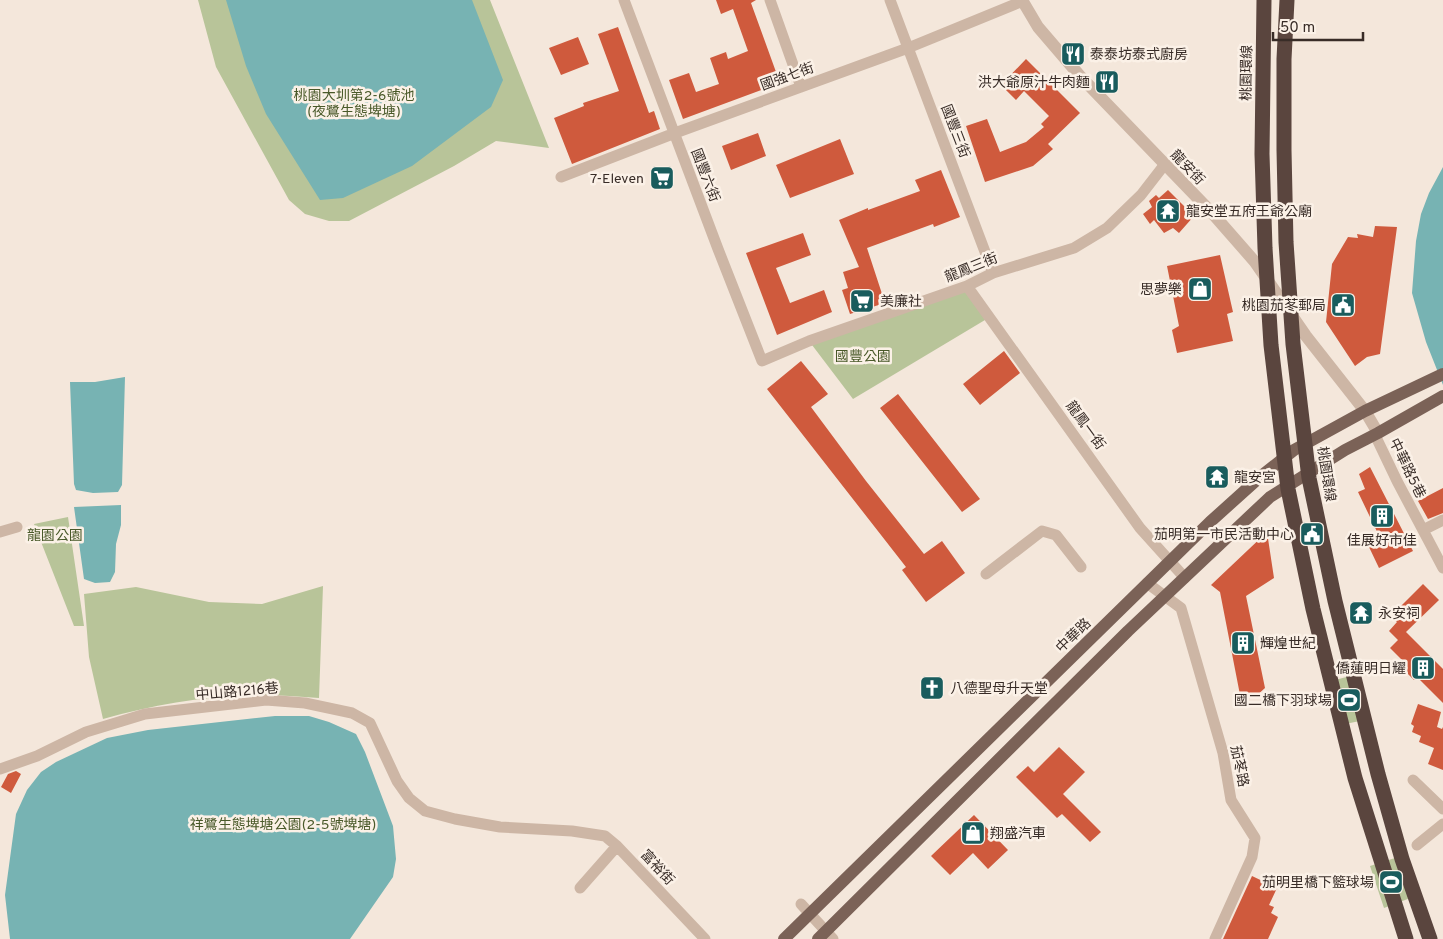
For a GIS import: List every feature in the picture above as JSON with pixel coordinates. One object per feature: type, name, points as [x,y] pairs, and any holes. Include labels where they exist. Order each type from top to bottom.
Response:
[{"type":"highway","name":"桃園環線","points":[[1264,0],[1262,154],[1265,248],[1271,345],[1288,489],[1313,609],[1355,778],[1406,939]]},
{"type":"highway","name":"桃園環線","points":[[1287,0],[1284,68],[1286,242],[1293,344],[1309,478],[1335,601],[1378,774],[1402,859],[1430,939]]},
{"type":"main road","name":"中華路","points":[[784,939],[1147,583],[1260,477],[1294,450],[1365,411],[1443,374]]},
{"type":"main road","points":[[826,936],[1165,597],[1270,497],[1319,465],[1443,396]]},
{"type":"street","name":"國豐六街","points":[[624,0],[762,360]]},
{"type":"street","points":[[770,0],[801,87]]},
{"type":"street","name":"國豐三街","points":[[890,0],[993,273]]},
{"type":"street","name":"國強七街","points":[[561,178],[674,134],[908,48],[1023,1]]},
{"type":"street","name":"龍安街","points":[[1023,1],[1038,27],[1080,76],[1213,214],[1255,262],[1306,336],[1365,411],[1377,434]]},
{"type":"street","name":"龍鳳三街","points":[[762,360],[809,341],[967,286],[993,273],[1074,248],[1107,228],[1141,195],[1165,164]]},
{"type":"street","name":"龍鳳一街","points":[[967,286],[1140,528],[1185,578]]},
{"type":"street","name":"中華路5巷","points":[[1377,434],[1443,568]]},
{"type":"street","points":[[1423,530],[1443,520]]},
{"type":"street","points":[[0,532],[17,527]]},
{"type":"street","points":[[986,574],[1042,531],[1056,535],[1081,567]]},
{"type":"street","name":"茄苳路","points":[[1147,583],[1182,608],[1223,753],[1231,800],[1255,838],[1252,857],[1215,939]]},
{"type":"street","name":"中山路1216巷","points":[[0,769],[37,756],[86,732],[145,714],[266,700],[306,703],[352,713],[370,723],[397,781],[409,798],[424,811],[500,827],[580,833]]},
{"type":"street","points":[[1413,780],[1443,809]]},
{"type":"street","points":[[1417,845],[1443,824]]},
{"type":"street","name":"富裕街","points":[[580,833],[605,836],[617,846],[705,939]]},
{"type":"street","points":[[580,888],[617,846]]},
{"type":"street","points":[[801,904],[826,936]]},
{"type":"green space","name":"桃園大圳第2-6號池 (夜鷺生態埤塘)","points":[[198,0],[490,0],[549,148],[496,141],[454,166],[349,221],[329,221],[305,214],[289,200],[216,67]]},
{"type":"green space","name":"國豐公園","points":[[967,286],[990,317],[853,399],[809,341]]},
{"type":"green space","name":"龍園公園","points":[[68,517],[84,626],[74,626],[34,524]]},
{"type":"green space","points":[[323,586],[319,698],[276,695],[231,696],[158,706],[103,719],[89,657],[84,594],[136,587],[209,602],[262,604]]},
{"type":"green space","name":"國二橋下羽球場","points":[[1354,675],[1365,720],[1345,724],[1335,680]]},
{"type":"green space","name":"茄明里橋下籃球場","points":[[1398,857],[1413,897],[1384,908],[1370,866]]},
{"type":"water","name":"桃園大圳第2-6號池 (夜鷺生態埤塘)","points":[[226,0],[472,0],[503,80],[491,107],[412,166],[343,198],[320,200],[266,114],[246,66]]},
{"type":"water","points":[[1443,167],[1443,385],[1426,342],[1412,293],[1416,241],[1421,214],[1429,193]]},
{"type":"water","points":[[125,377],[122,485],[118,492],[93,493],[76,490],[74,484],[70,382],[95,382]]},
{"type":"water","points":[[121,505],[121,525],[116,544],[115,572],[110,582],[95,583],[84,579],[74,507]]},
{"type":"water","name":"祥鷺生態埤塘公園(2-5號埤塘)","points":[[275,716],[309,716],[329,722],[356,734],[365,752],[393,826],[396,859],[393,877],[350,939],[10,939],[5,895],[16,814],[27,790],[41,772],[56,762],[107,738],[148,730]]},
{"type":"building","points":[[716,0],[756,0],[751,3],[780,83],[683,119],[669,80],[689,73],[696,92],[719,84],[710,58],[726,52],[728,59],[748,51],[733,9],[721,14]]},
{"type":"building","points":[[618,27],[649,113],[654,111],[660,129],[572,164],[554,118],[584,106],[583,103],[619,91],[598,34]]},
{"type":"building","points":[[578,37],[589,64],[561,75],[549,48]]},
{"type":"building","points":[[1026,59],[1080,113],[1048,144],[1053,149],[1033,166],[985,182],[966,126],[987,119],[1000,152],[1026,142],[1044,127],[1041,124],[1049,116],[1024,91],[1016,100],[1001,85]]},
{"type":"building","points":[[758,133],[766,156],[731,170],[722,146]]},
{"type":"building","points":[[840,139],[854,174],[790,198],[776,165]]},
{"type":"building","points":[[941,170],[960,217],[934,227],[933,224],[867,248],[885,303],[850,314],[842,290],[848,288],[843,272],[859,267],[839,220],[868,208],[868,210],[920,191],[915,180]]},
{"type":"building","name":"龍安堂五府王爺公廟","points":[[1168,190],[1194,216],[1179,233],[1173,228],[1164,233],[1154,220],[1150,224],[1143,214],[1152,207],[1149,201],[1156,195],[1159,198]]},
{"type":"building","points":[[1375,226],[1397,227],[1380,354],[1367,357],[1355,366],[1326,322],[1332,264],[1348,237],[1358,238],[1357,234],[1373,237]]},
{"type":"building","points":[[803,233],[811,255],[776,268],[790,303],[824,290],[832,312],[777,335],[746,253]]},
{"type":"building","name":"思夢樂","points":[[1220,255],[1233,312],[1227,314],[1233,341],[1177,353],[1172,330],[1179,326],[1167,266]]},
{"type":"building","points":[[1004,351],[1020,373],[980,405],[963,384]]},
{"type":"building","points":[[801,361],[828,394],[811,407],[866,481],[924,554],[942,541],[965,573],[926,602],[902,570],[906,567],[767,389]]},
{"type":"building","points":[[898,394],[980,499],[962,512],[880,408]]},
{"type":"building","name":"龍安宮","points":[[1214,467],[1227,481],[1220,488],[1207,473]]},
{"type":"building","name":"佳展好市佳","points":[[1370,467],[1413,551],[1379,568],[1369,547],[1381,540],[1358,492],[1365,489],[1359,474]]},
{"type":"building","points":[[1443,488],[1443,513],[1428,519],[1418,501]]},
{"type":"building","points":[[1267,532],[1274,578],[1246,596],[1265,688],[1255,697],[1241,700],[1220,592],[1211,585]]},
{"type":"building","points":[[1423,584],[1439,600],[1406,632],[1443,669],[1443,703],[1417,677],[1414,680],[1402,668],[1406,664],[1390,648],[1398,640],[1389,631],[1397,622],[1391,616]]},
{"type":"building","points":[[1418,704],[1441,712],[1437,727],[1442,729],[1443,727],[1443,770],[1428,764],[1434,748],[1419,742],[1421,736],[1412,732],[1414,726],[1411,724]]},
{"type":"building","points":[[1059,747],[1085,772],[1063,794],[1101,832],[1090,842],[1062,814],[1057,818],[1016,777],[1028,766],[1034,772]]},
{"type":"building","points":[[16,771],[21,774],[11,793],[1,787],[8,774]]},
{"type":"building","name":"翔盛汽車","points":[[974,815],[1008,850],[988,869],[973,853],[950,875],[931,856]]},
{"type":"building","points":[[1252,876],[1277,888],[1269,905],[1274,907],[1271,913],[1278,917],[1268,939],[1223,939]]},
{"type":"place","name":"泰泰坊泰式廚房","points":[[1073,54]]},
{"type":"place","name":"洪大爺原汁牛肉麵","points":[[1107,82]]},
{"type":"place","name":"7-Eleven","points":[[662,178]]},
{"type":"place","name":"龍安堂五府王爺公廟","points":[[1168,211]]},
{"type":"place","name":"思夢樂","points":[[1200,289]]},
{"type":"place","name":"美廉社","points":[[862,301]]},
{"type":"place","name":"桃園茄苳郵局","points":[[1343,305]]},
{"type":"place","name":"龍安宮","points":[[1217,477]]},
{"type":"place","name":"佳展好市佳","points":[[1382,516]]},
{"type":"place","name":"茄明第一市民活動中心","points":[[1312,534]]},
{"type":"place","name":"永安祠","points":[[1361,613]]},
{"type":"place","name":"輝煌世紀","points":[[1243,643]]},
{"type":"place","name":"僑蓮明日耀","points":[[1423,668]]},
{"type":"place","name":"八德聖母升天堂","points":[[932,688]]},
{"type":"place","name":"國二橋下羽球場","points":[[1349,700]]},
{"type":"place","name":"翔盛汽車","points":[[973,833]]},
{"type":"place","name":"茄明里橋下籃球場","points":[[1391,882]]}]
